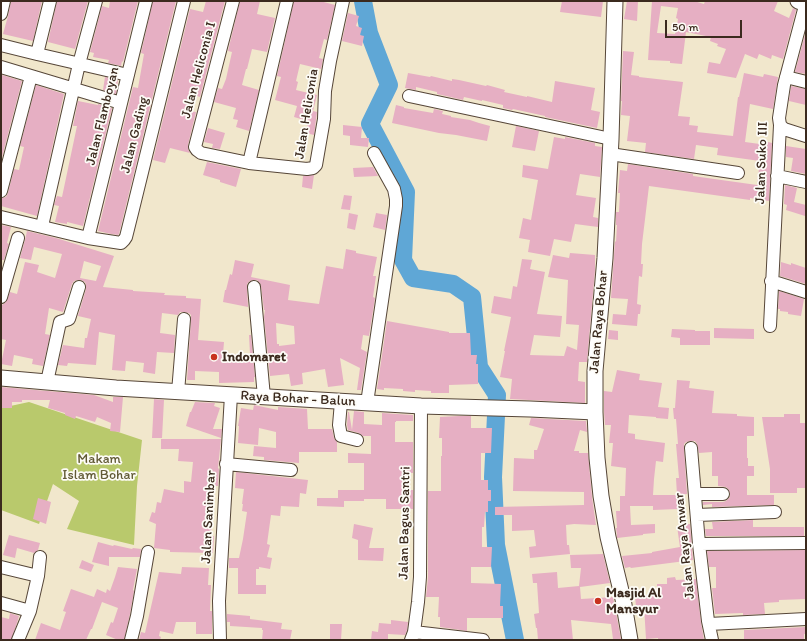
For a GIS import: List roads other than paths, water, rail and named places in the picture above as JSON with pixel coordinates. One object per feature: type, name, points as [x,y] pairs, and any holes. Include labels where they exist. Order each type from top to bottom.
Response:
[{"type":"street","points":[[1,14],[4,1]]},
{"type":"street","points":[[37,54],[50,1]]},
{"type":"street","points":[[42,226],[79,64],[96,1]]},
{"type":"street","name":"Jalan Flamboyan","points":[[88,238],[146,1]]},
{"type":"street","name":"Jalan Gading","points":[[88,238],[121,243],[126,237],[184,1]]},
{"type":"street","name":"Jalan Heliconia I","points":[[233,1],[195,147],[196,150],[201,153],[248,163]]},
{"type":"street","points":[[248,163],[287,1]]},
{"type":"street","name":"Jalan Heliconia","points":[[248,163],[306,169],[313,168],[316,165],[324,119],[325,91],[330,61],[344,1]]},
{"type":"street","name":"Jalan Raya Bohar","points":[[615,1],[611,147],[595,371],[595,412],[597,458],[601,496],[608,537],[630,640]]},
{"type":"street","points":[[798,1],[806,3]]},
{"type":"street","name":"Jalan Suko III","points":[[770,326],[771,281],[780,125],[779,118],[786,77],[806,3]]},
{"type":"street","points":[[1,45],[128,74]]},
{"type":"street","points":[[1,67],[121,103]]},
{"type":"street","points":[[1,191],[31,76]]},
{"type":"street","points":[[786,77],[806,82]]},
{"type":"street","points":[[408,96],[611,147],[738,173]]},
{"type":"street","points":[[780,125],[784,129],[806,136]]},
{"type":"street","points":[[367,403],[396,206],[394,189],[374,153]]},
{"type":"street","points":[[777,176],[806,182]]},
{"type":"street","points":[[1,217],[88,238]]},
{"type":"street","points":[[1,297],[18,238]]},
{"type":"street","points":[[771,281],[806,292]]},
{"type":"street","points":[[47,382],[60,322],[68,319],[79,287]]},
{"type":"street","points":[[254,287],[264,397]]},
{"type":"street","points":[[178,392],[184,319]]},
{"type":"street","name":"Raya Bohar - Balun","points":[[1,378],[116,388],[341,402],[595,412]]},
{"type":"street","name":"Jalan Sanimbar","points":[[220,640],[219,601],[231,395]]},
{"type":"street","points":[[341,402],[339,425],[341,436],[357,440]]},
{"type":"street","name":"Jalan Bagus Santri","points":[[413,636],[420,577],[421,406]]},
{"type":"street","name":"Jalan Raya Anwar","points":[[691,448],[699,544],[712,640]]},
{"type":"street","points":[[226,464],[291,470]]},
{"type":"street","points":[[695,494],[723,494]]},
{"type":"street","points":[[696,515],[775,512]]},
{"type":"street","points":[[699,544],[806,543]]},
{"type":"street","points":[[131,640],[137,616],[148,552]]},
{"type":"street","points":[[18,640],[30,611],[38,576],[40,557]]},
{"type":"street","points":[[1,566],[38,576]]},
{"type":"street","points":[[1,603],[30,611]]},
{"type":"street","points":[[709,624],[806,619]]},
{"type":"street","points":[[413,636],[483,640]]},
{"type":"waterway","points":[[363,1],[369,33],[389,85],[370,124],[406,192],[403,260],[413,278],[453,284],[472,297],[479,367],[497,395],[493,477],[496,545],[515,640]]},
{"type":"place","name":"Indomaret","points":[[214,357]]},
{"type":"place","name":"Masjid Al Mansyur","points":[[598,601]]},
{"type":"park label","name":"Makam Islam Bohar","points":[[99,468]]}]
